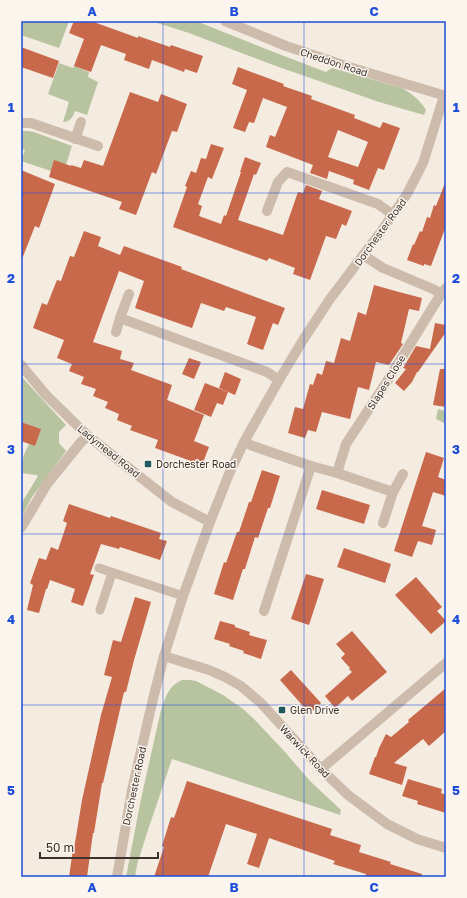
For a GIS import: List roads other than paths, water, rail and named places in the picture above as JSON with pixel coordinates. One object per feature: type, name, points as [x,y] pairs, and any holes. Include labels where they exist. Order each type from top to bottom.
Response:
[{"type":"street","name":"Cheddon Road","points":[[225,21],[286,46],[348,67],[445,96]]},
{"type":"street","name":"Dorchester Road","points":[[117,877],[132,790],[164,656],[183,596],[229,474],[244,442],[279,380],[330,299],[393,216],[407,194],[422,163],[445,96]]},
{"type":"street","points":[[75,139],[81,122]]},
{"type":"street","points":[[21,123],[31,123],[98,146]]},
{"type":"street","points":[[267,211],[278,182],[287,172],[378,204],[393,216]]},
{"type":"street","name":"Slapes Close","points":[[337,473],[346,444],[444,291],[433,289],[383,268],[364,255]]},
{"type":"street","points":[[116,332],[129,294]]},
{"type":"street","points":[[120,318],[267,372],[279,380]]},
{"type":"street","name":"Ladymead Road","points":[[21,365],[46,395],[88,436],[172,502],[210,522]]},
{"type":"street","points":[[21,528],[47,484],[77,446],[88,436]]},
{"type":"street","points":[[244,442],[311,466],[393,492]]},
{"type":"street","points":[[264,611],[311,466]]},
{"type":"street","points":[[383,524],[393,492],[403,474]]},
{"type":"street","name":"Warwick Road","points":[[164,656],[209,670],[241,686],[261,703],[320,769],[348,795],[387,824],[417,839],[446,848]]},
{"type":"street","points":[[320,769],[446,663]]},
{"type":"lane","points":[[99,568],[183,596]]},
{"type":"lane","points":[[100,610],[112,572]]},
{"type":"place","name":"Dorchester Road","points":[[148,464]]},
{"type":"place","name":"Glen Drive","points":[[282,710]]}]
